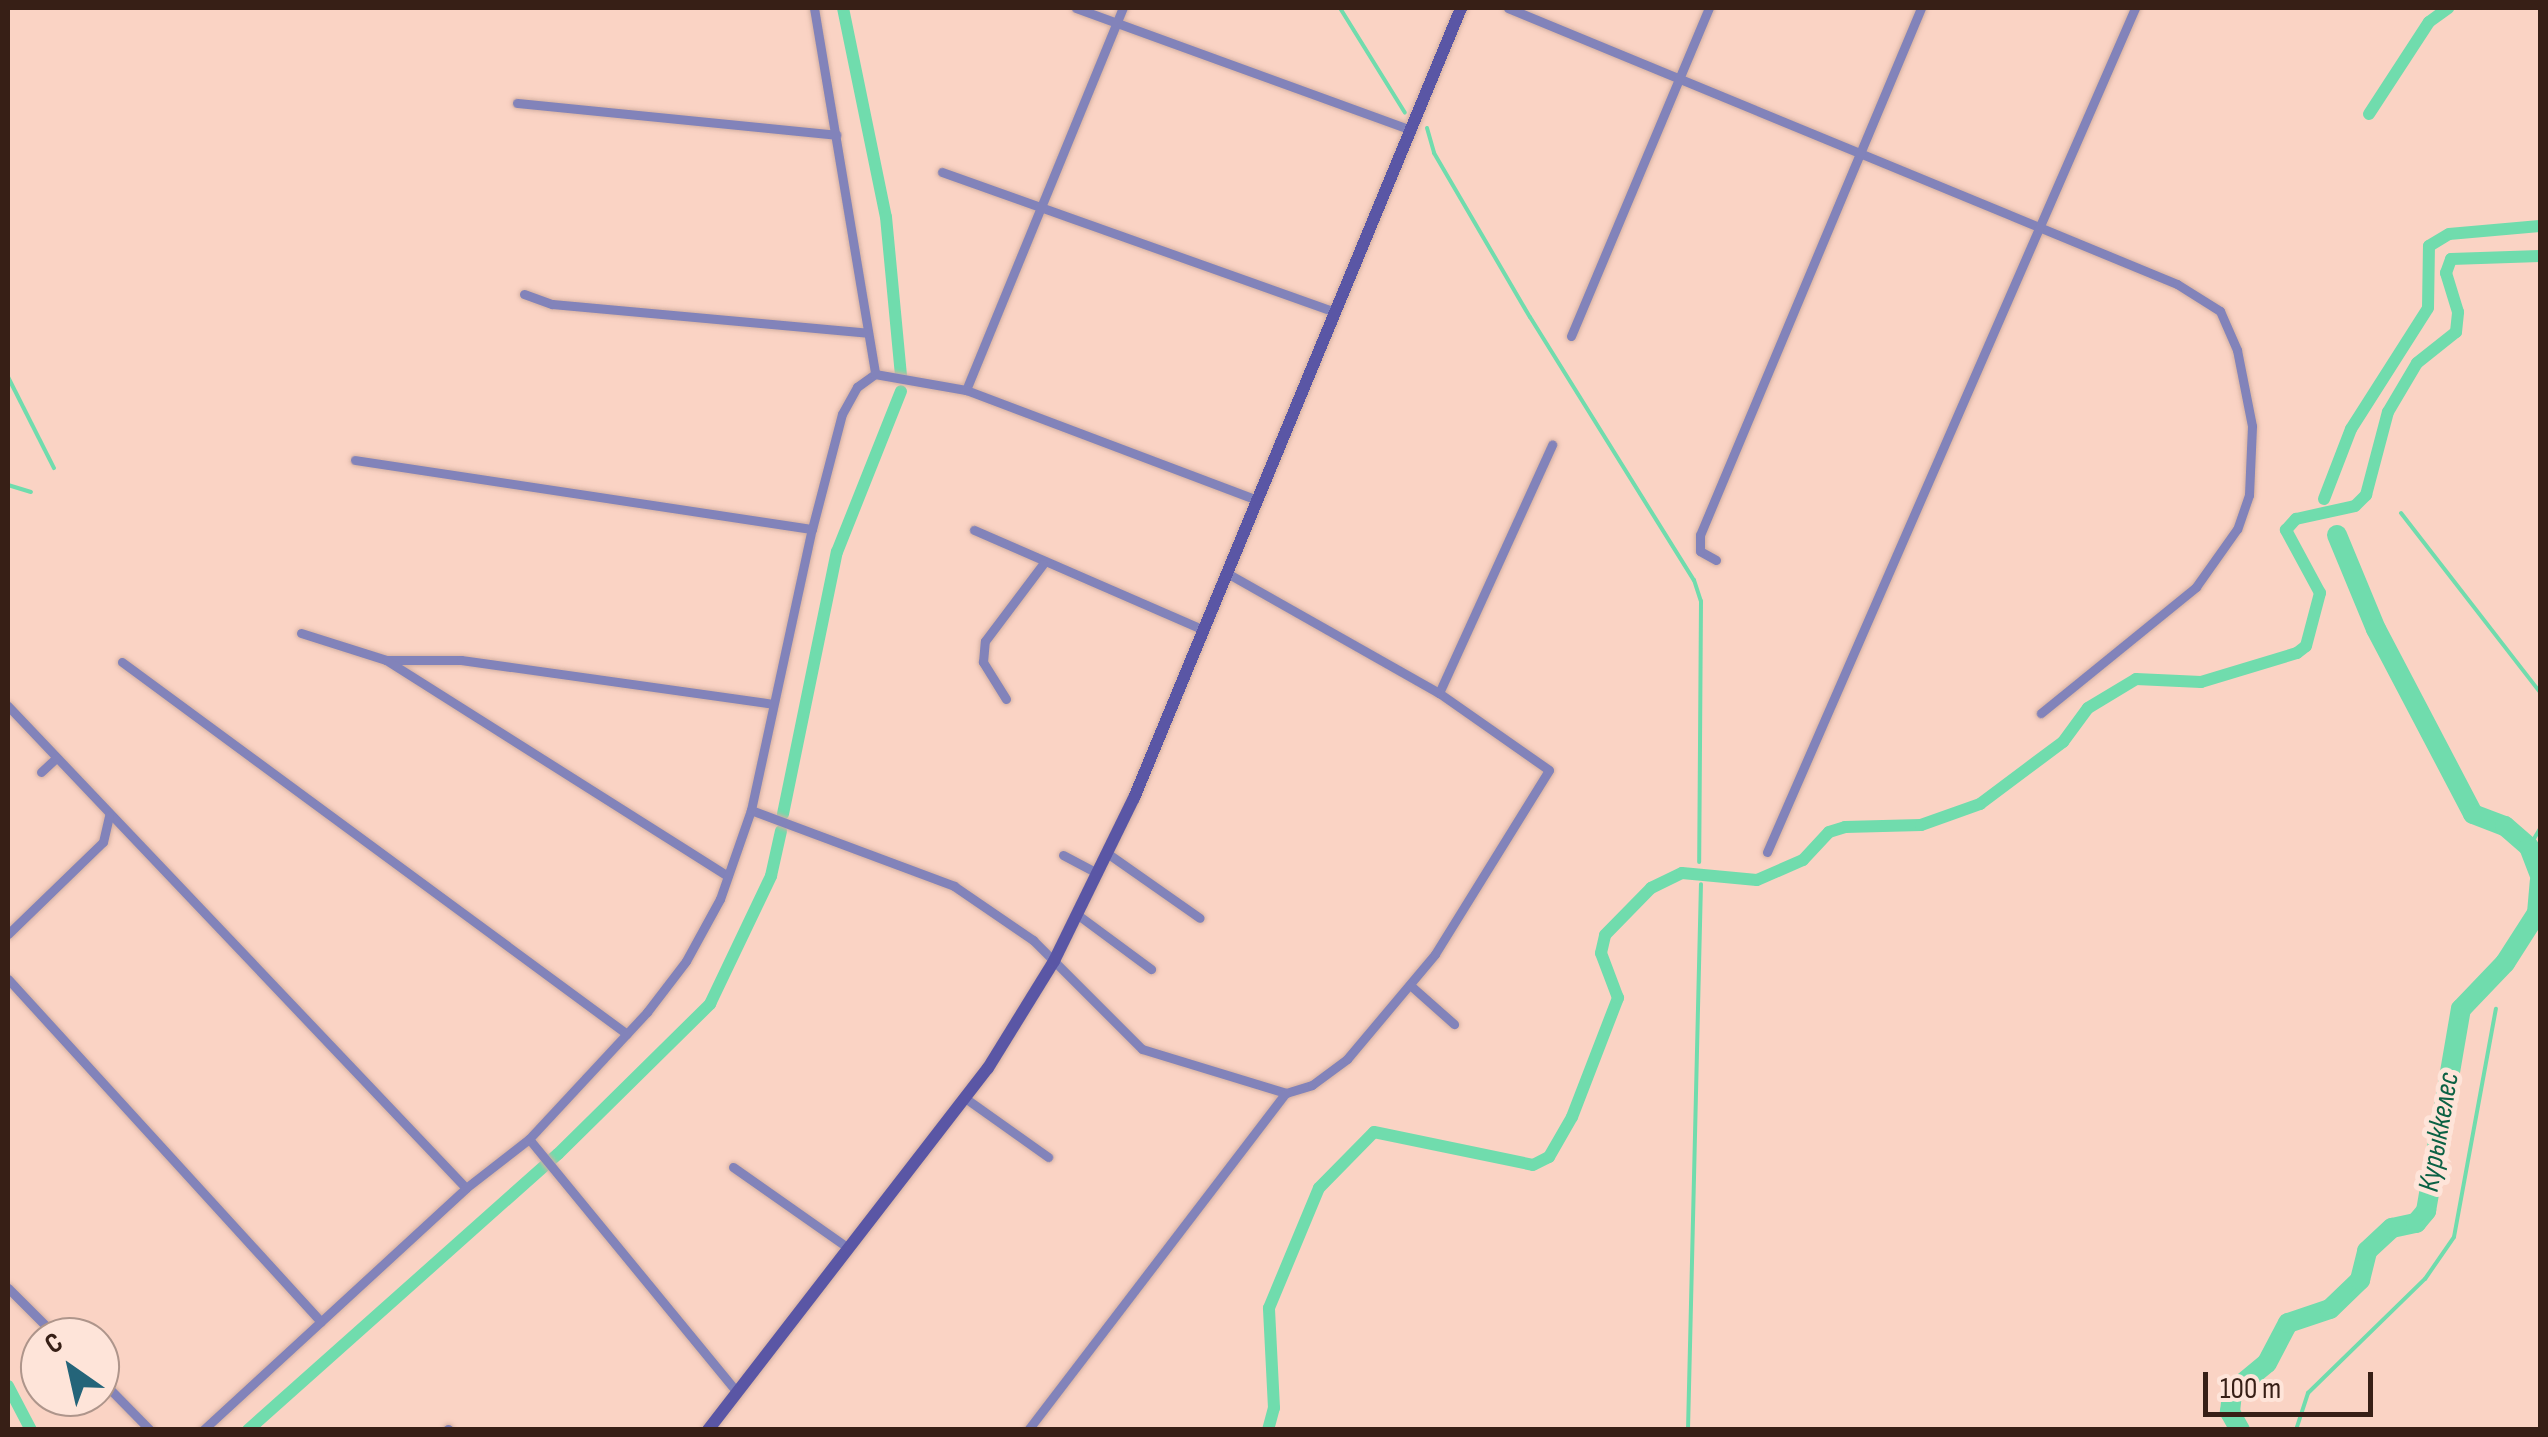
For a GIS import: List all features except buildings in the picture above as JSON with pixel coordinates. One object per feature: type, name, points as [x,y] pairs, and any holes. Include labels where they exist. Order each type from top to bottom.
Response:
[{"type":"main road","points":[[708,1430],[965,1098],[1054,961],[1107,852],[1204,630],[1461,8]]},
{"type":"street","points":[[814,8],[875,374]]},
{"type":"street","points":[[1076,8],[1411,130]]},
{"type":"street","points":[[966,390],[1123,8]]},
{"type":"street","points":[[1508,8],[2040,227],[2212,303],[2237,350],[2252,426],[2249,495],[2220,559],[2196,588],[2041,713]]},
{"type":"street","points":[[1571,336],[1708,8]]},
{"type":"street","points":[[1716,560],[1700,551],[1700,535],[1921,8]]},
{"type":"street","points":[[1766,852],[2135,8]]},
{"type":"street","points":[[517,103],[836,135]]},
{"type":"street","points":[[942,172],[1336,312]]},
{"type":"street","points":[[524,294],[552,304],[868,332]]},
{"type":"street","points":[[875,374],[966,390],[1257,500]]},
{"type":"street","points":[[204,1430],[466,1188],[529,1138],[627,1034],[686,961],[728,876],[751,810],[812,529],[848,398],[875,374]]},
{"type":"street","points":[[1439,693],[1552,445]]},
{"type":"street","points":[[355,460],[812,529]]},
{"type":"street","points":[[974,530],[1044,564],[1204,630]]},
{"type":"street","points":[[1006,700],[983,662],[986,641],[1044,564]]},
{"type":"street","points":[[751,810],[933,875],[1016,927],[1142,1049],[1286,1093],[1312,1086],[1348,1059],[1410,985],[1549,773],[1543,762],[1439,693],[1228,573]]},
{"type":"street","points":[[301,633],[386,660],[728,876]]},
{"type":"street","points":[[386,660],[460,660],[774,704]]},
{"type":"street","points":[[122,662],[627,1034]]},
{"type":"street","points":[[8,706],[466,1188]]},
{"type":"street","points":[[41,772],[56,758]]},
{"type":"street","points":[[8,934],[103,842],[109,816]]},
{"type":"street","points":[[1107,852],[1200,918]]},
{"type":"street","points":[[1063,856],[1097,874]]},
{"type":"street","points":[[1078,915],[1151,969]]},
{"type":"street","points":[[8,978],[320,1322]]},
{"type":"street","points":[[1410,985],[1454,1024]]},
{"type":"street","points":[[1028,1430],[1286,1093]]},
{"type":"street","points":[[965,1098],[1048,1157]]},
{"type":"street","points":[[529,1138],[737,1392]]},
{"type":"street","points":[[734,1168],[848,1247]]},
{"type":"street","points":[[8,1288],[38,1317]]},
{"type":"street","points":[[120,1399],[150,1430]]},
{"type":"waterway","points":[[843,8],[886,217],[901,377]]},
{"type":"waterway","points":[[1340,8],[1405,113]]},
{"type":"waterway","points":[[2369,114],[2429,22],[2448,8]]},
{"type":"waterway","points":[[1427,128],[1434,153],[1530,317],[1694,580],[1701,601],[1699,862]]},
{"type":"waterway","points":[[2324,499],[2351,429],[2428,308],[2429,246],[2449,234],[2540,226]]},
{"type":"waterway","points":[[1268,1430],[1274,1408],[1269,1308],[1319,1188],[1374,1132],[1533,1165],[1549,1157],[1572,1117],[1618,998],[1601,953],[1605,935],[1651,888],[1682,873],[1757,880],[1803,860],[1829,832],[1845,827],[1921,825],[1980,804],[2063,742],[2088,708],[2136,679],[2201,682],[2297,653],[2306,646],[2320,593],[2286,530],[2296,519],[2355,506],[2366,495],[2388,412],[2417,363],[2456,332],[2458,312],[2446,273],[2451,259],[2540,256]]},
{"type":"waterway","points":[[8,377],[54,468]]},
{"type":"waterway","points":[[783,814],[837,552],[901,391]]},
{"type":"waterway","points":[[8,485],[31,492]]},
{"type":"waterway","points":[[2401,513],[2540,692]]},
{"type":"waterway","name":"Курыккелес","points":[[2337,535],[2376,629],[2473,814],[2505,826],[2529,847],[2540,875]]},
{"type":"waterway","points":[[2529,847],[2540,829]]},
{"type":"waterway","points":[[248,1430],[558,1154],[710,1004],[771,876],[781,831]]},
{"type":"waterway","name":"Курыккелес","points":[[2240,1430],[2230,1412],[2232,1392],[2267,1363],[2288,1323],[2330,1309],[2360,1280],[2367,1251],[2392,1228],[2416,1223],[2426,1211],[2461,1009],[2505,963],[2537,913],[2540,881]]},
{"type":"waterway","points":[[1688,1430],[1701,884]]},
{"type":"waterway","points":[[2296,1430],[2308,1393],[2425,1279],[2454,1237],[2496,1009]]},
{"type":"waterway","points":[[8,1386],[31,1430]]}]
